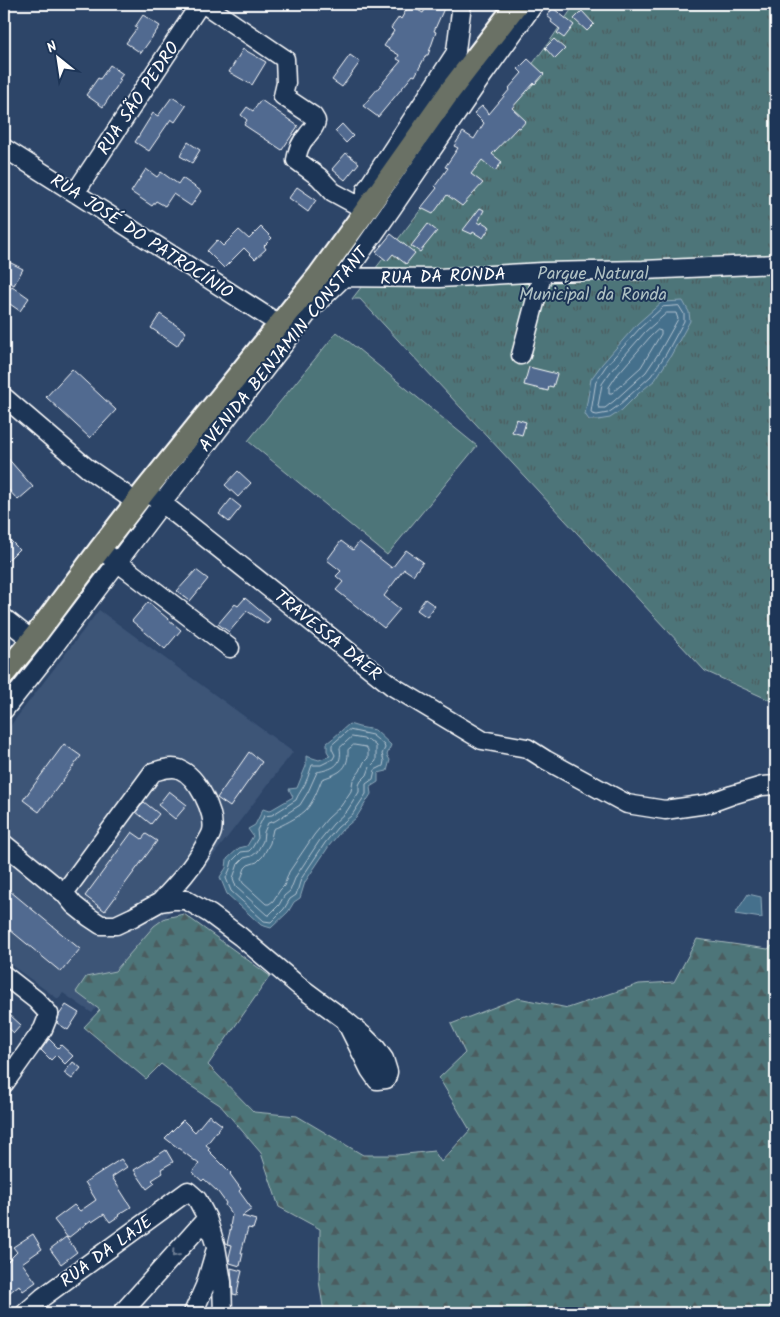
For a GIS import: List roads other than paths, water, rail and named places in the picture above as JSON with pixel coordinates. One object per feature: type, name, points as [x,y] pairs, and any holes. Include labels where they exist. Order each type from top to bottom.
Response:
[{"type":"main road","name":"AVENIDA BENJAMIN CONSTANT","points":[[4,674],[100,549],[147,499],[279,324],[319,275],[450,91],[517,4]]},
{"type":"street","points":[[202,4],[285,59],[286,83],[283,96],[313,116],[316,122],[315,128],[298,148],[296,160],[319,177],[334,192],[366,210]]},
{"type":"street","name":"RUA SÃO PEDRO","points":[[75,193],[202,4]]},
{"type":"street","name":"AVENIDA BENJAMIN CONSTANT","points":[[450,91],[462,4]]},
{"type":"street","name":"AVENIDA BENJAMIN CONSTANT","points":[[4,710],[117,562],[147,499],[311,309],[343,278],[483,74],[534,4]]},
{"type":"street","name":"AVENIDA BENJAMIN CONSTANT","points":[[366,210],[366,190],[455,54]]},
{"type":"street","name":"RUA JOSÉ DO PATROCÍNIO","points":[[4,148],[279,324]]},
{"type":"street","name":"RUA DA RONDA","points":[[319,275],[343,278],[438,278],[544,272],[776,264]]},
{"type":"street","points":[[521,354],[544,272]]},
{"type":"street","name":"TRAVESSA DAER","points":[[4,399],[87,468],[126,495],[147,499],[392,686],[482,740],[528,748],[546,760],[627,804],[665,810],[707,804],[762,786],[776,785]]},
{"type":"street","points":[[100,549],[230,648]]},
{"type":"street","points":[[4,618],[32,640]]},
{"type":"street","points":[[4,844],[64,893],[74,905],[89,917],[101,924],[116,925],[160,902],[181,880],[198,858],[212,832],[212,817],[204,796],[192,779],[179,769],[165,769],[153,772],[64,893]]},
{"type":"street","points":[[160,902],[186,900],[210,914],[241,936],[299,986],[345,1020]]},
{"type":"street","points":[[4,975],[36,1000],[49,1014],[43,1029],[4,1084]]},
{"type":"street","name":"RUA DA LAJE","points":[[25,1313],[43,1296],[188,1191],[197,1199],[208,1218]]},
{"type":"street","points":[[208,1218],[216,1247],[222,1282],[223,1313]]},
{"type":"street","points":[[122,1313],[208,1218]]},
{"type":"street","points":[[193,1313],[205,1286],[216,1247]]},
{"type":"water","points":[[683,301],[689,312],[690,321],[655,380],[622,410],[610,418],[589,420],[585,414],[591,379],[602,364],[637,324],[662,302]]},
{"type":"water","points":[[349,724],[375,730],[391,745],[387,755],[390,760],[387,771],[378,773],[378,782],[370,787],[371,794],[356,818],[341,831],[329,846],[305,882],[300,898],[294,902],[288,912],[271,928],[261,925],[227,894],[220,877],[226,868],[227,859],[239,848],[247,846],[253,836],[248,829],[255,825],[263,809],[269,811],[293,797],[289,789],[297,788],[306,766],[306,756],[319,760],[330,756],[327,751],[327,743]]},
{"type":"water","points":[[748,894],[761,897],[762,918],[735,914]]},
{"type":"park label","name":"Parque Natural Municipal da Ronda","points":[[593,283]]}]
